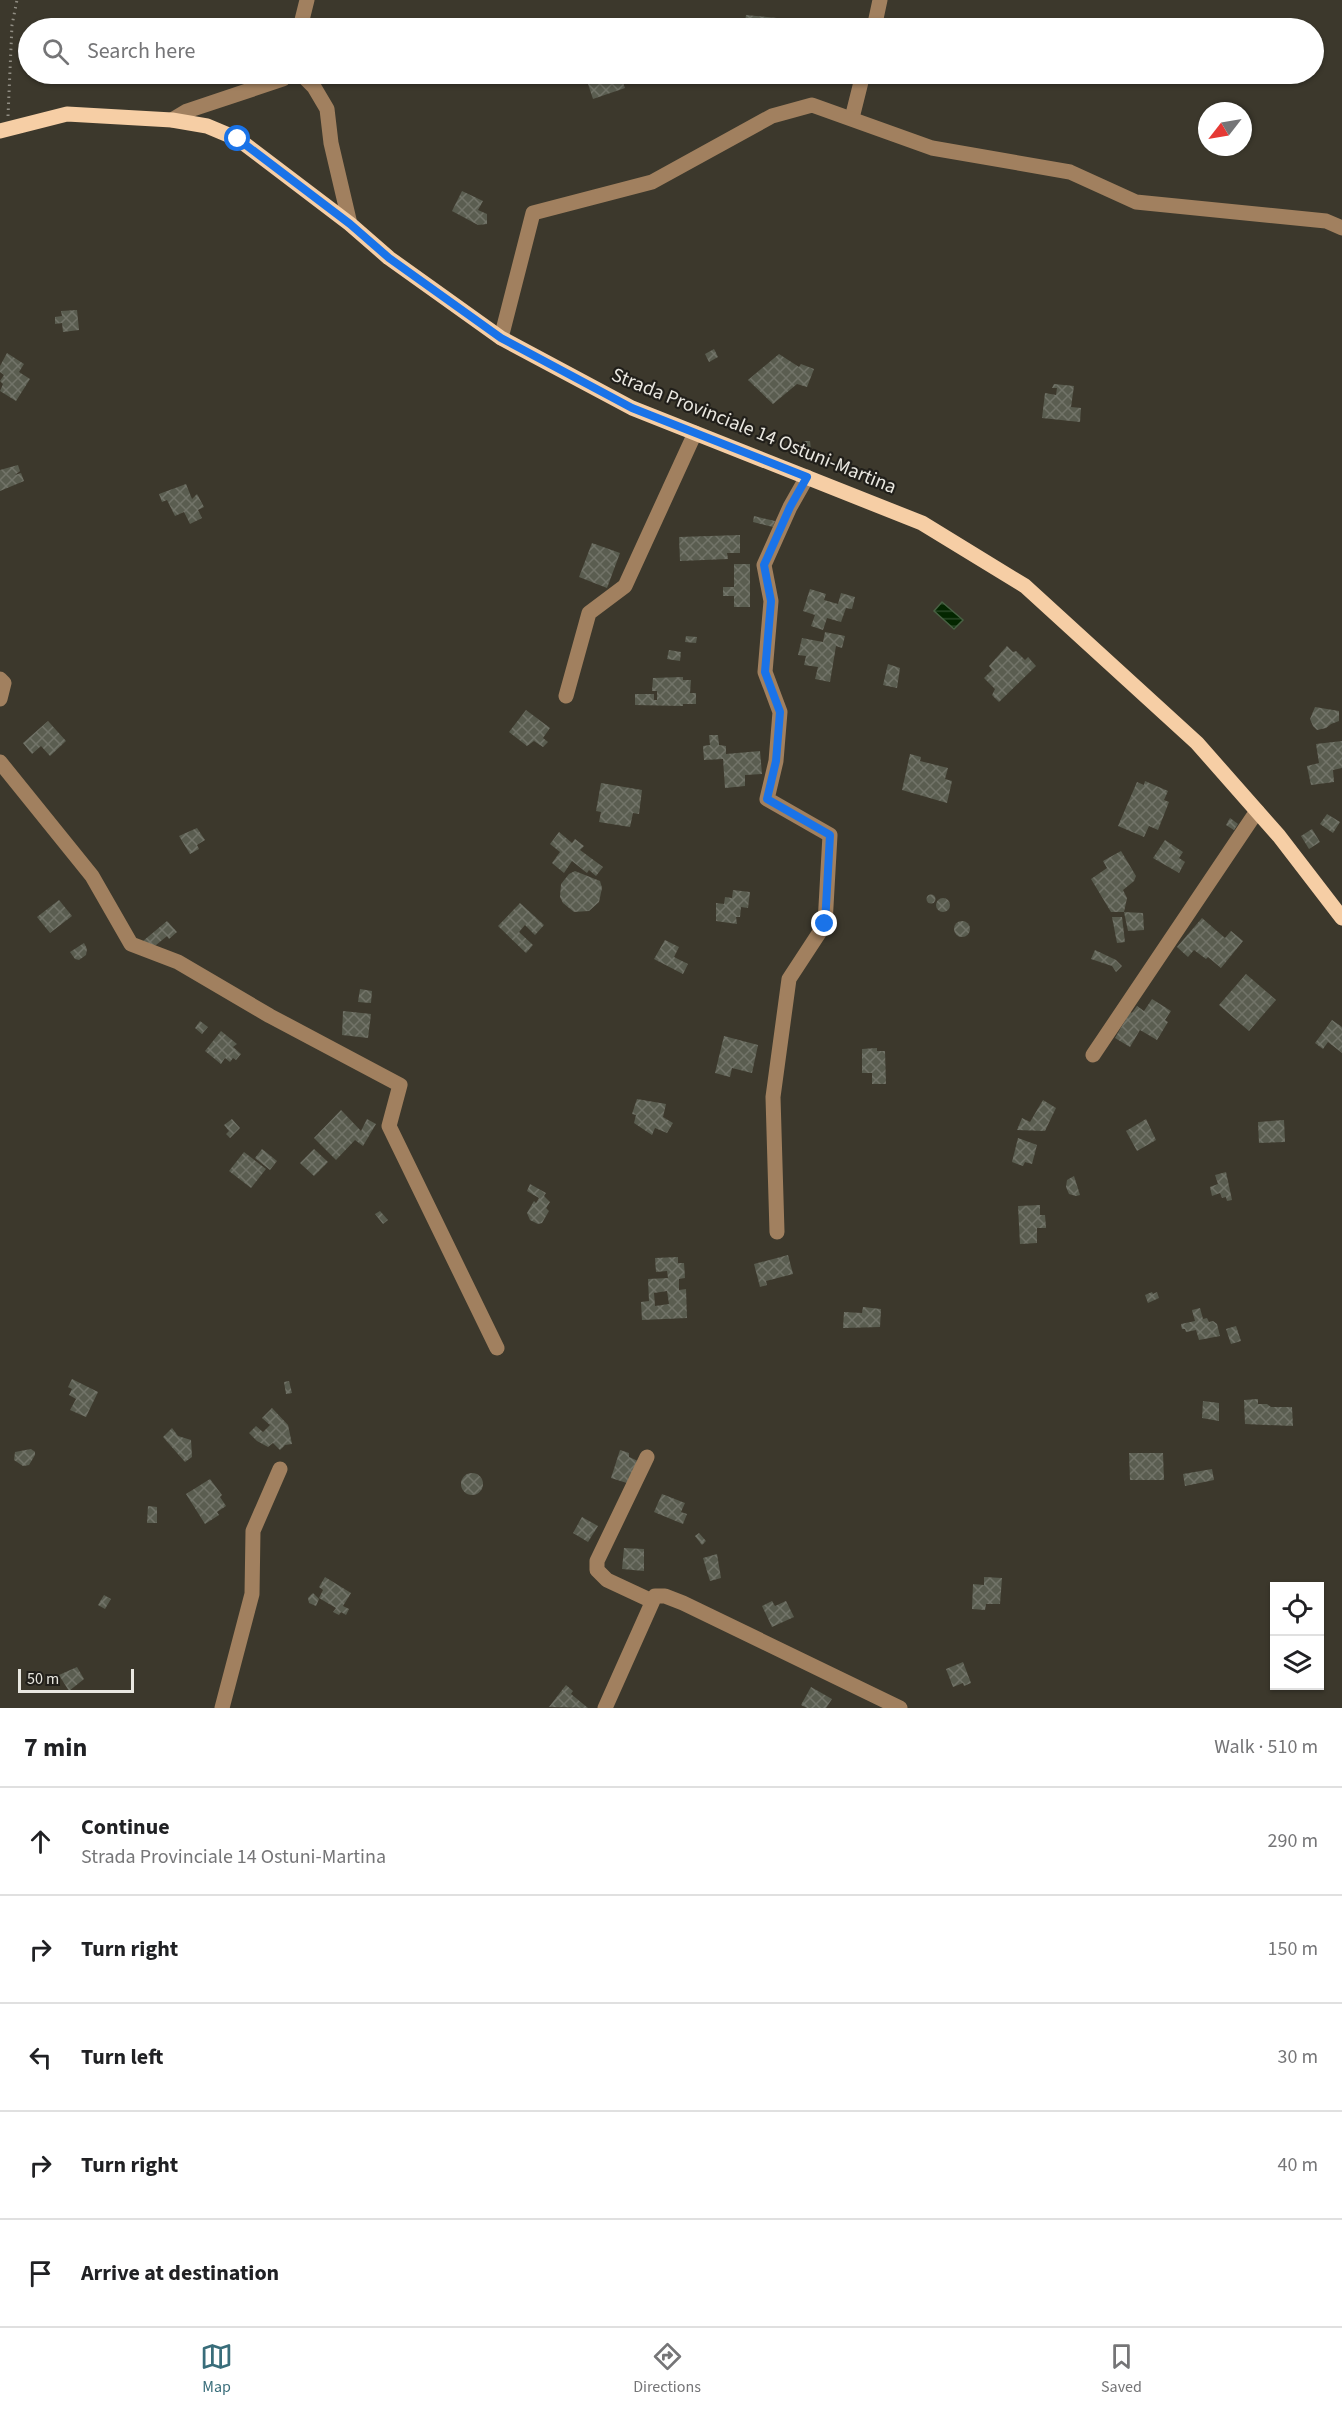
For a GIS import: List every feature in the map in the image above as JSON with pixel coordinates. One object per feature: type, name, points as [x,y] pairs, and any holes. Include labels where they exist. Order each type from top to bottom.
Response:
[{"type":"main road","name":"Strada Provinciale 14 Ostuni-Martina","points":[[4,130],[67,114],[172,120],[207,126],[238,139],[350,224],[389,258],[501,338],[632,408],[922,523],[1025,586],[1197,743],[1279,836],[1342,918]]},
{"type":"street","points":[[302,18],[307,0]]},
{"type":"street","points":[[876,18],[880,0]]},
{"type":"street","points":[[172,120],[187,111],[269,84]]},
{"type":"street","points":[[311,84],[327,109],[350,224]]},
{"type":"street","points":[[852,118],[860,84]]},
{"type":"street","points":[[501,338],[533,213],[652,182],[772,116],[812,105],[932,148],[1070,172],[1136,202],[1326,221],[1342,228]]},
{"type":"street","points":[[566,696],[589,613],[625,586],[695,433]]},
{"type":"street","points":[[777,1232],[773,1097],[789,979],[825,924],[830,835],[767,799],[776,761],[780,712],[765,672],[771,601],[764,565],[790,507],[807,477]]},
{"type":"street","points":[[0,679],[4,683],[0,699]]},
{"type":"street","points":[[0,762],[92,876],[131,944],[178,962],[270,1016],[400,1084],[389,1126],[497,1348]]},
{"type":"street","points":[[1093,1055],[1257,811]]},
{"type":"street","points":[[647,1457],[597,1561],[597,1570],[608,1580],[652,1601]]},
{"type":"street","points":[[222,1708],[252,1594],[253,1531],[280,1469]]},
{"type":"street","points":[[605,1708],[655,1596],[665,1596],[683,1603],[900,1708]]},
{"type":"path","points":[[4,130],[12,24],[17,0]]},
{"type":"shaded area","points":[[942,602],[963,620],[954,629],[934,611]]},
{"type":"building","points":[[746,15],[777,18],[746,18]]},
{"type":"building","points":[[588,84],[624,84],[625,88],[593,99]]},
{"type":"building","points":[[462,191],[483,201],[478,210],[487,214],[487,224],[478,225],[452,211]]},
{"type":"building","points":[[77,310],[79,330],[63,332],[62,323],[55,324],[55,317],[62,316],[61,311]]},
{"type":"building","points":[[714,349],[718,357],[709,362],[705,354]]},
{"type":"building","points":[[7,353],[24,364],[19,372],[30,379],[16,401],[0,391],[3,384],[0,381],[4,375],[0,372],[0,366]]},
{"type":"building","points":[[779,354],[799,367],[801,364],[814,369],[807,387],[797,384],[773,404],[748,380]]},
{"type":"building","points":[[1054,384],[1074,386],[1071,407],[1081,408],[1080,422],[1042,418],[1045,393],[1056,395],[1057,388],[1052,388]]},
{"type":"building","points":[[803,441],[810,441],[811,450],[804,450]]},
{"type":"building","points":[[18,465],[20,471],[15,475],[21,473],[24,481],[0,491],[0,470]]},
{"type":"building","points":[[186,484],[192,499],[197,494],[204,507],[198,510],[202,518],[190,524],[184,512],[175,516],[167,500],[162,502],[159,494]]},
{"type":"building","points":[[754,516],[775,521],[773,527],[753,522]]},
{"type":"building","points":[[740,535],[740,553],[727,553],[728,559],[680,561],[679,537]]},
{"type":"building","points":[[592,543],[620,553],[607,588],[579,577]]},
{"type":"building","points":[[734,564],[750,564],[750,607],[734,607],[734,596],[723,596],[723,587],[734,587]]},
{"type":"building","points":[[810,589],[826,594],[824,600],[838,604],[841,593],[855,597],[852,609],[846,608],[841,622],[827,618],[823,630],[811,626],[815,615],[803,611]]},
{"type":"building","points":[[825,632],[845,636],[842,648],[836,646],[830,682],[815,679],[818,667],[804,665],[806,656],[798,655],[802,638],[823,642]]},
{"type":"building","points":[[686,636],[697,637],[696,643],[685,642]]},
{"type":"building","points":[[1007,646],[1025,660],[1028,657],[1036,666],[999,702],[992,695],[995,689],[984,678],[992,670],[989,666]]},
{"type":"building","points":[[669,650],[681,652],[680,661],[667,659]]},
{"type":"building","points":[[888,664],[900,668],[897,688],[883,685]]},
{"type":"building","points":[[683,677],[683,680],[691,680],[690,693],[696,693],[696,704],[635,705],[635,694],[654,694],[654,700],[657,700],[657,691],[652,691],[653,678]]},
{"type":"building","points":[[1315,707],[1339,711],[1339,721],[1317,730],[1310,719]]},
{"type":"building","points":[[526,710],[550,728],[543,738],[548,742],[543,747],[534,741],[527,746],[509,732]]},
{"type":"building","points":[[48,721],[66,741],[50,756],[41,746],[32,754],[23,743]]},
{"type":"building","points":[[709,735],[718,735],[719,745],[726,746],[726,754],[760,751],[762,774],[745,775],[745,786],[725,788],[723,759],[704,760],[703,746],[710,745]]},
{"type":"building","points":[[1342,741],[1342,768],[1333,770],[1334,782],[1311,785],[1307,766],[1319,763],[1316,744]]},
{"type":"building","points":[[910,754],[921,757],[920,761],[948,768],[945,779],[952,781],[947,803],[902,790]]},
{"type":"building","points":[[1145,781],[1168,791],[1164,800],[1169,802],[1158,830],[1149,826],[1144,837],[1118,826],[1137,782],[1144,785]]},
{"type":"building","points":[[601,783],[642,790],[639,814],[633,813],[630,827],[599,822],[601,812],[596,811]]},
{"type":"building","points":[[1327,814],[1340,822],[1333,833],[1320,824]]},
{"type":"building","points":[[1230,818],[1238,824],[1234,830],[1226,825]]},
{"type":"building","points":[[197,828],[205,840],[197,845],[199,849],[190,854],[179,836]]},
{"type":"building","points":[[1312,829],[1320,842],[1309,849],[1301,836]]},
{"type":"building","points":[[559,832],[572,843],[575,839],[584,846],[580,850],[603,867],[596,876],[589,870],[587,873],[572,861],[564,873],[552,863],[560,852],[550,844]]},
{"type":"building","points":[[1165,840],[1183,852],[1179,858],[1185,862],[1179,873],[1153,858]]},
{"type":"building","points":[[1121,851],[1136,876],[1134,881],[1123,890],[1127,898],[1124,912],[1111,912],[1091,879],[1107,868],[1103,861]]},
{"type":"building","points":[[575,871],[600,881],[602,888],[599,902],[589,911],[574,912],[563,903],[560,897],[561,884],[569,874]]},
{"type":"building","points":[[733,890],[750,892],[748,908],[741,907],[740,917],[736,917],[737,924],[716,921],[716,903],[724,904],[725,897],[732,898]]},
{"type":"building","points":[[931,894],[936,899],[931,904],[926,899]]},
{"type":"building","points":[[940,898],[946,898],[950,905],[946,912],[940,912],[936,908],[936,902]]},
{"type":"building","points":[[59,900],[72,916],[50,933],[37,917]]},
{"type":"building","points":[[520,903],[544,925],[535,935],[525,925],[519,932],[533,945],[526,953],[498,926]]},
{"type":"building","points":[[1124,912],[1143,913],[1144,930],[1128,931]]},
{"type":"building","points":[[1112,917],[1122,917],[1125,942],[1117,943]]},
{"type":"building","points":[[1202,918],[1225,938],[1231,931],[1243,941],[1221,968],[1208,957],[1206,959],[1194,950],[1188,957],[1177,947]]},
{"type":"building","points":[[167,921],[177,932],[169,939],[167,936],[150,950],[143,941]]},
{"type":"building","points":[[959,921],[965,921],[970,929],[968,935],[959,937],[954,932],[954,926]]},
{"type":"building","points":[[665,940],[679,947],[674,957],[688,964],[683,974],[654,959]]},
{"type":"building","points":[[84,943],[87,949],[86,955],[79,960],[75,959],[70,952]]},
{"type":"building","points":[[1095,950],[1116,960],[1122,966],[1116,972],[1112,966],[1091,959]]},
{"type":"building","points":[[1246,974],[1276,1000],[1249,1031],[1219,1005]]},
{"type":"building","points":[[360,989],[372,991],[371,1003],[358,1002]]},
{"type":"building","points":[[1152,999],[1171,1011],[1165,1020],[1168,1022],[1157,1040],[1140,1030],[1130,1047],[1115,1038],[1130,1012],[1132,1013],[1137,1006],[1144,1011]]},
{"type":"building","points":[[343,1011],[371,1014],[368,1038],[342,1035]]},
{"type":"building","points":[[1332,1020],[1342,1027],[1342,1053],[1328,1042],[1323,1049],[1315,1043]]},
{"type":"building","points":[[200,1021],[208,1027],[202,1034],[195,1028]]},
{"type":"building","points":[[221,1031],[237,1044],[233,1047],[241,1054],[236,1060],[233,1058],[230,1062],[225,1058],[221,1064],[205,1051]]},
{"type":"building","points":[[724,1036],[758,1045],[752,1073],[732,1068],[730,1077],[715,1073]]},
{"type":"building","points":[[877,1048],[877,1051],[885,1051],[886,1084],[872,1084],[872,1073],[862,1073],[862,1049]]},
{"type":"building","points":[[637,1099],[666,1104],[663,1117],[673,1123],[667,1133],[655,1128],[652,1135],[634,1123],[636,1115],[632,1114]]},
{"type":"building","points":[[1043,1100],[1056,1108],[1045,1131],[1017,1130],[1022,1118],[1030,1122]]},
{"type":"building","points":[[341,1110],[361,1131],[367,1119],[376,1124],[363,1146],[355,1140],[336,1160],[314,1138]]},
{"type":"building","points":[[232,1119],[240,1128],[230,1138],[226,1134],[229,1131],[224,1125]]},
{"type":"building","points":[[1146,1119],[1156,1140],[1137,1151],[1126,1131]]},
{"type":"building","points":[[1284,1120],[1285,1142],[1259,1143],[1258,1122]]},
{"type":"building","points":[[1018,1138],[1037,1145],[1032,1164],[1025,1162],[1023,1166],[1012,1162]]},
{"type":"building","points":[[262,1149],[277,1161],[270,1170],[255,1158]]},
{"type":"building","points":[[314,1149],[328,1162],[314,1176],[300,1163]]},
{"type":"building","points":[[244,1152],[266,1169],[251,1188],[229,1171]]},
{"type":"building","points":[[1226,1172],[1232,1200],[1227,1201],[1226,1197],[1222,1198],[1220,1193],[1212,1196],[1210,1187],[1218,1184],[1215,1175]]},
{"type":"building","points":[[1074,1176],[1080,1195],[1076,1196],[1069,1194],[1066,1187],[1067,1180]]},
{"type":"building","points":[[530,1184],[546,1193],[544,1196],[550,1202],[546,1208],[549,1211],[542,1223],[538,1224],[530,1220],[527,1213],[534,1201],[536,1203],[539,1198],[527,1191]]},
{"type":"building","points":[[1040,1205],[1040,1215],[1045,1215],[1046,1228],[1037,1228],[1037,1243],[1020,1244],[1018,1206]]},
{"type":"building","points":[[380,1211],[388,1220],[383,1224],[375,1214]]},
{"type":"building","points":[[788,1255],[793,1274],[766,1281],[767,1285],[760,1287],[754,1264]]},
{"type":"building","points":[[678,1257],[678,1263],[684,1263],[685,1278],[679,1279],[679,1290],[686,1289],[687,1318],[642,1320],[641,1302],[649,1301],[648,1279],[668,1278],[667,1271],[656,1272],[655,1258]],"holes":[[[667,1291],[669,1304],[655,1306],[654,1293]]]},
{"type":"building","points":[[1152,1292],[1153,1294],[1157,1292],[1159,1298],[1148,1303],[1145,1295]]},
{"type":"building","points":[[863,1307],[881,1309],[880,1327],[843,1328],[844,1312],[862,1313]]},
{"type":"building","points":[[1200,1308],[1203,1319],[1207,1318],[1209,1322],[1213,1321],[1217,1324],[1220,1336],[1199,1340],[1196,1330],[1186,1332],[1182,1329],[1181,1324],[1195,1321],[1192,1310]]},
{"type":"building","points":[[1236,1326],[1241,1341],[1231,1344],[1226,1329]]},
{"type":"building","points":[[72,1379],[98,1392],[86,1417],[70,1410],[76,1399],[69,1395],[72,1389],[68,1387]]},
{"type":"building","points":[[289,1381],[292,1393],[286,1394],[284,1382]]},
{"type":"building","points":[[1258,1399],[1258,1404],[1267,1404],[1271,1407],[1292,1407],[1293,1426],[1245,1424],[1244,1400]]},
{"type":"building","points":[[1203,1401],[1219,1403],[1219,1421],[1202,1418]]},
{"type":"building","points":[[272,1408],[288,1425],[292,1444],[285,1445],[280,1450],[273,1443],[268,1447],[257,1441],[249,1433],[256,1426],[263,1432],[270,1425],[262,1418]]},
{"type":"building","points":[[172,1428],[178,1436],[191,1440],[192,1457],[185,1462],[163,1437]]},
{"type":"building","points":[[31,1449],[35,1455],[29,1465],[23,1466],[14,1460],[15,1452]]},
{"type":"building","points":[[620,1450],[629,1453],[629,1457],[638,1461],[630,1484],[611,1478]]},
{"type":"building","points":[[1129,1453],[1163,1453],[1164,1480],[1130,1480]]},
{"type":"building","points":[[1212,1469],[1214,1480],[1185,1486],[1183,1474]]},
{"type":"building","points":[[472,1473],[480,1476],[483,1484],[480,1492],[472,1495],[464,1492],[461,1484],[464,1476]]},
{"type":"building","points":[[210,1479],[222,1495],[220,1497],[226,1506],[217,1512],[219,1515],[205,1524],[186,1494]]},
{"type":"building","points":[[662,1494],[685,1503],[681,1512],[687,1514],[683,1524],[654,1512]]},
{"type":"building","points":[[148,1506],[157,1507],[157,1523],[147,1523]]},
{"type":"building","points":[[582,1517],[598,1526],[588,1542],[573,1533]]},
{"type":"building","points":[[699,1533],[706,1541],[702,1545],[695,1536]]},
{"type":"building","points":[[624,1548],[644,1549],[644,1571],[622,1569]]},
{"type":"building","points":[[717,1554],[721,1578],[710,1581],[703,1558]]},
{"type":"building","points":[[325,1577],[351,1593],[343,1606],[349,1609],[346,1615],[333,1612],[336,1608],[319,1598],[323,1590],[319,1587]]},
{"type":"building","points":[[984,1577],[1002,1578],[1000,1604],[986,1604],[985,1610],[972,1609],[973,1584],[984,1585]]},
{"type":"building","points":[[313,1593],[319,1599],[316,1606],[309,1603],[308,1598]]},
{"type":"building","points":[[104,1595],[111,1599],[105,1609],[98,1605]]},
{"type":"building","points":[[772,1601],[775,1606],[786,1601],[794,1617],[772,1627],[762,1606]]},
{"type":"building","points":[[963,1662],[971,1683],[953,1687],[946,1669]]},
{"type":"building","points":[[77,1667],[84,1679],[69,1691],[59,1675]]},
{"type":"building","points":[[566,1685],[573,1691],[571,1694],[588,1708],[549,1707]]},
{"type":"building","points":[[811,1687],[832,1699],[826,1708],[807,1708],[801,1705]]},
{"type":"route","points":[[238,139],[350,224],[389,258],[501,338],[632,408],[807,477],[790,507],[764,565],[771,601],[765,672],[780,712],[776,761],[767,799],[830,835],[825,924]]}]
